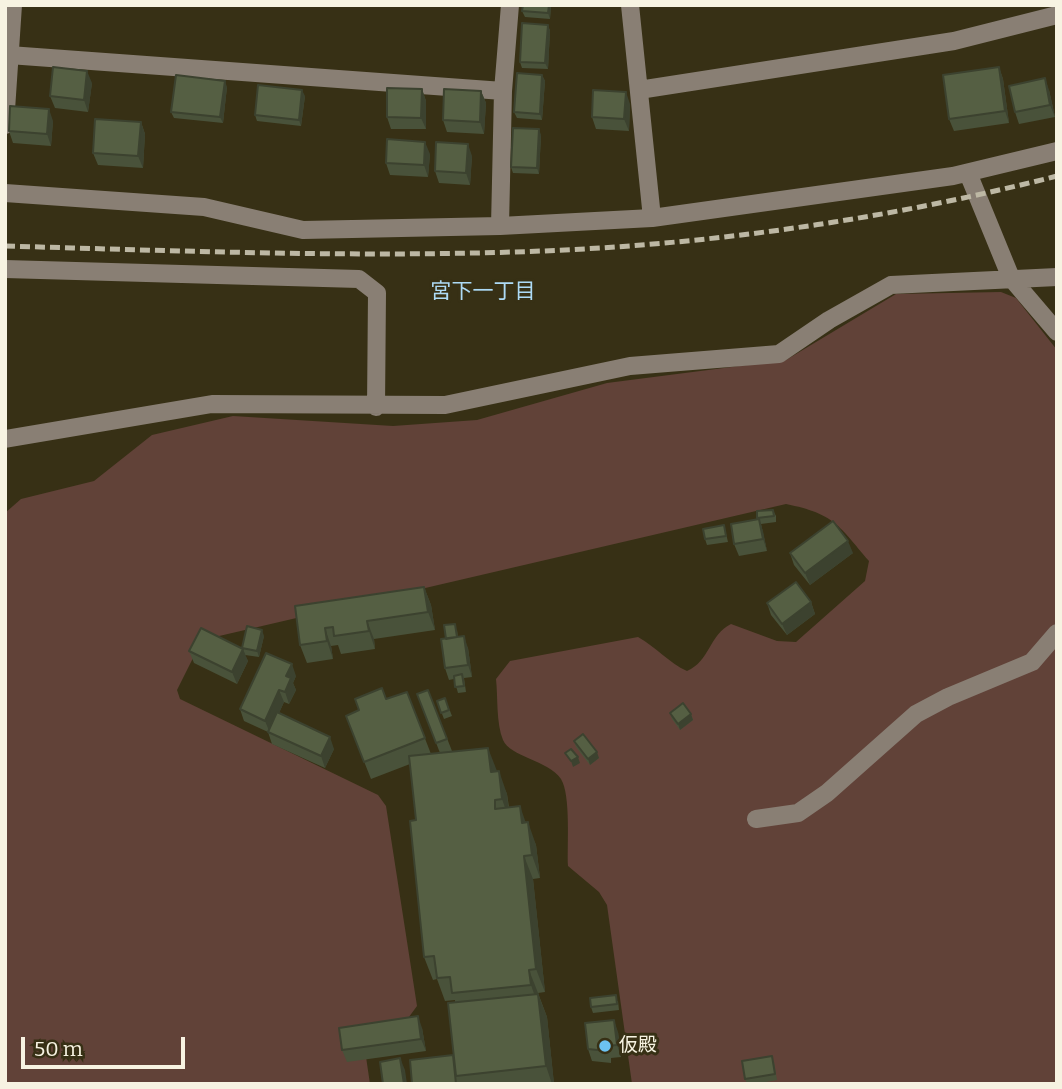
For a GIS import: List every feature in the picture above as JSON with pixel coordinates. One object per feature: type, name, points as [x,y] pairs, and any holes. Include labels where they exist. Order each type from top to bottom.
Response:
[{"type":"street","points":[[5,125],[12,5]]},
{"type":"street","points":[[500,226],[503,91],[510,5]]},
{"type":"street","points":[[630,5],[652,218]]},
{"type":"street","points":[[639,90],[954,41],[1057,15]]},
{"type":"street","points":[[9,55],[503,91]]},
{"type":"street","points":[[5,193],[204,207],[303,230],[500,226],[652,218],[968,173],[1057,151]]},
{"type":"street","points":[[968,173],[1011,278],[1057,332]]},
{"type":"street","points":[[5,269],[359,279],[377,293],[376,407]]},
{"type":"street","points":[[5,439],[212,404],[376,407],[445,405],[630,366],[779,354],[828,320],[891,285],[1057,277]]},
{"type":"street","points":[[756,819],[798,813],[827,793],[916,715],[948,697],[1032,662],[1057,633]]},
{"type":"shaded area","points":[[1001,292],[1016,298],[1057,350],[1057,1084],[632,1084],[607,905],[599,892],[568,866],[567,808],[561,779],[547,767],[513,751],[503,740],[498,718],[496,679],[510,661],[638,637],[687,671],[695,667],[718,635],[731,624],[777,641],[796,642],[865,581],[869,561],[850,538],[826,517],[786,504],[202,640],[177,690],[180,699],[378,795],[386,806],[417,1006],[406,1021],[365,1050],[370,1084],[5,1084],[5,513],[21,499],[94,481],[152,435],[233,416],[393,426],[477,420],[607,383],[786,360],[896,294]]},
{"type":"building","points":[[523,5],[549,5],[548,13],[522,11]]},
{"type":"building","points":[[522,23],[548,25],[545,63],[520,62]]},
{"type":"building","points":[[53,67],[87,71],[84,100],[50,96]]},
{"type":"building","points":[[999,67],[1005,111],[949,119],[943,75]]},
{"type":"building","points":[[517,73],[542,75],[540,114],[514,112]]},
{"type":"building","points":[[176,75],[225,81],[220,117],[171,112]]},
{"type":"building","points":[[1045,78],[1050,105],[1015,112],[1009,86]]},
{"type":"building","points":[[258,85],[302,90],[299,120],[255,115]]},
{"type":"building","points":[[387,88],[422,89],[421,118],[387,117]]},
{"type":"building","points":[[444,89],[481,91],[480,122],[443,120]]},
{"type":"building","points":[[593,90],[626,92],[624,119],[592,117]]},
{"type":"building","points":[[10,106],[49,109],[47,134],[9,131]]},
{"type":"building","points":[[95,119],[141,122],[138,156],[93,153]]},
{"type":"building","points":[[513,128],[539,129],[537,168],[511,167]]},
{"type":"building","points":[[387,139],[425,142],[424,165],[386,163]]},
{"type":"building","points":[[436,142],[468,144],[466,173],[435,171]]},
{"type":"building","points":[[773,510],[774,516],[757,518],[757,511]]},
{"type":"building","points":[[759,519],[763,539],[734,544],[731,524]]},
{"type":"building","points":[[833,521],[848,541],[805,573],[790,553]]},
{"type":"building","points":[[724,525],[726,536],[705,539],[703,529]]},
{"type":"building","points":[[796,582],[811,602],[782,624],[767,603]]},
{"type":"building","points":[[424,587],[428,612],[367,621],[369,631],[334,636],[333,627],[325,628],[327,641],[300,645],[295,606]]},
{"type":"building","points":[[455,624],[457,637],[446,639],[444,625]]},
{"type":"building","points":[[247,626],[262,630],[257,651],[242,648]]},
{"type":"building","points":[[201,628],[243,649],[232,672],[189,651]]},
{"type":"building","points":[[464,636],[468,665],[445,668],[441,639]]},
{"type":"building","points":[[266,653],[292,664],[286,676],[291,678],[285,692],[279,690],[265,721],[240,709]]},
{"type":"building","points":[[462,674],[464,686],[455,687],[454,676]]},
{"type":"building","points":[[382,688],[386,699],[407,692],[425,738],[364,762],[346,716],[359,710],[355,699]]},
{"type":"building","points":[[428,690],[447,739],[436,743],[417,694]]},
{"type":"building","points":[[445,698],[449,710],[441,713],[437,701]]},
{"type":"building","points":[[683,703],[691,714],[678,724],[670,713]]},
{"type":"building","points":[[277,712],[330,737],[321,756],[268,732]]},
{"type":"building","points":[[583,734],[597,752],[588,759],[574,741]]},
{"type":"building","points":[[488,748],[491,772],[499,771],[502,799],[495,800],[495,809],[520,806],[522,823],[528,822],[532,855],[524,856],[536,969],[529,970],[531,985],[452,993],[450,977],[437,978],[434,956],[424,957],[410,821],[416,820],[409,756]]},
{"type":"building","points":[[571,749],[578,757],[571,761],[565,753]]},
{"type":"building","points":[[538,994],[546,1066],[456,1076],[448,1003]]},
{"type":"building","points":[[616,995],[617,1004],[591,1007],[590,998]]},
{"type":"building","points":[[418,1016],[421,1039],[342,1050],[339,1028]]},
{"type":"building","points":[[614,1020],[617,1045],[606,1046],[607,1051],[588,1049],[585,1023]]},
{"type":"building","points":[[453,1055],[456,1084],[412,1084],[410,1060]]},
{"type":"building","points":[[772,1056],[775,1074],[745,1079],[742,1061]]},
{"type":"building","points":[[400,1058],[404,1084],[383,1084],[380,1062]]},
{"type":"railway","points":[[5,246],[341,254],[607,248],[737,236],[866,217],[1057,176]]},
{"type":"place","name":"仮殿","points":[[605,1046]]},
{"type":"district","name":"宮下一丁目","points":[[483,292]]}]
